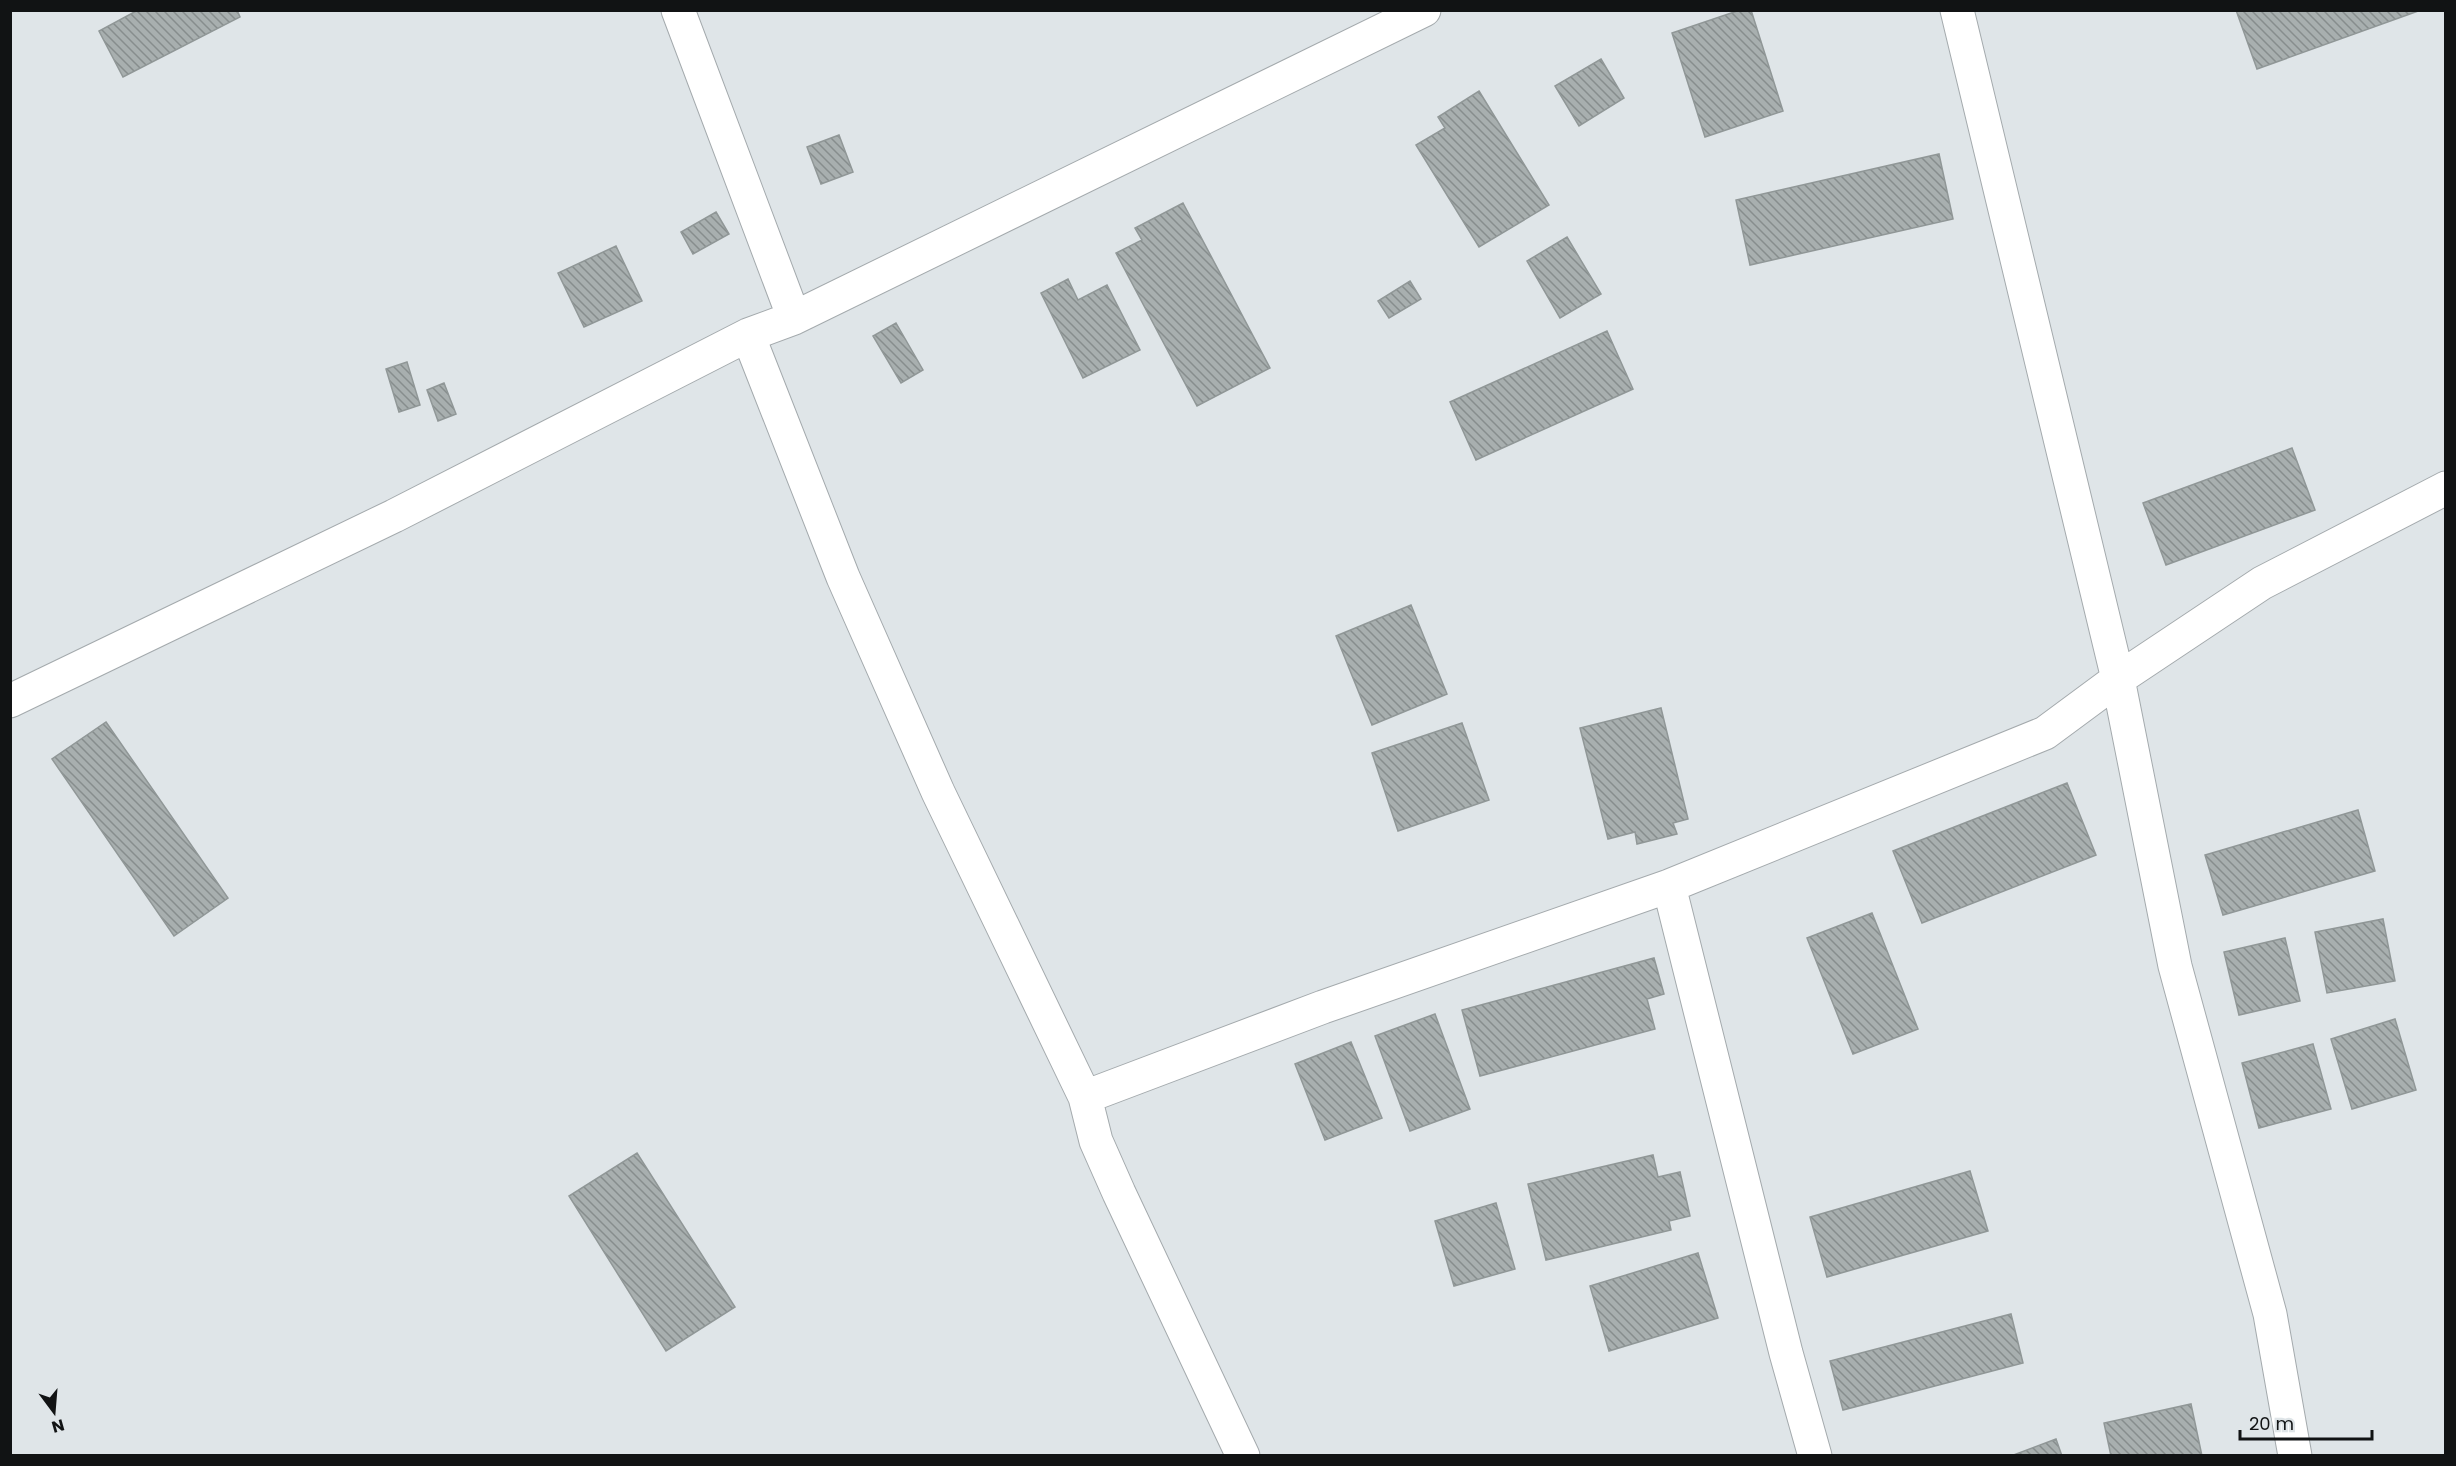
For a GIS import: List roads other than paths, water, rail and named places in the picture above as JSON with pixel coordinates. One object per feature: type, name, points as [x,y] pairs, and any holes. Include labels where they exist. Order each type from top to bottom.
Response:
[{"type":"street","points":[[678,10],[794,318]]},
{"type":"street","points":[[10,701],[394,516],[748,335],[794,318],[1424,10]]},
{"type":"street","points":[[1957,10],[2118,679],[2175,966],[2270,1314],[2295,1455]]},
{"type":"street","points":[[748,335],[848,588],[938,792],[1085,1096],[1096,1141],[1243,1455]]},
{"type":"street","points":[[1085,1096],[1323,1007],[1668,886],[2045,733],[2118,679],[2262,583],[2445,488]]},
{"type":"street","points":[[1668,886],[1786,1353],[1815,1455]]}]
